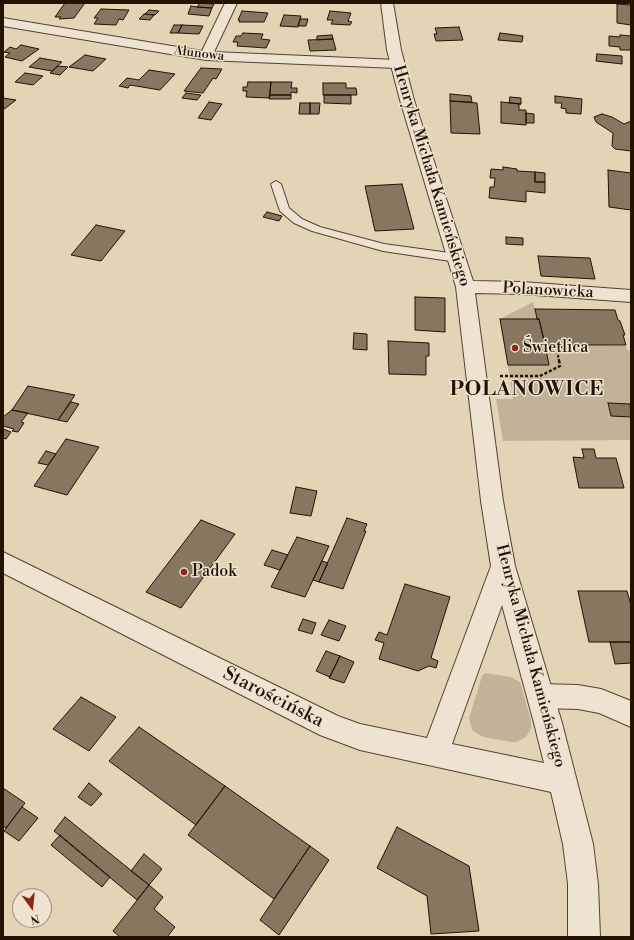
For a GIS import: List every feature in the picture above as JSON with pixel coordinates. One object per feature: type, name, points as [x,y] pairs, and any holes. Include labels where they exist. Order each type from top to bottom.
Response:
[{"type":"street","points":[[206,56],[231,3]]},
{"type":"street","name":"Henryka Michała Kamieńskiego","points":[[387,3],[397,64],[407,100],[458,258],[465,287],[492,501],[503,566],[563,781],[578,844],[583,884],[584,937]]},
{"type":"street","name":"Ałunowa","points":[[3,22],[206,56],[397,64]]},
{"type":"street","name":"Polanowicka","points":[[465,287],[522,288],[631,296]]},
{"type":"street","name":"Starościńska","points":[[3,562],[330,726],[360,737],[563,781]]},
{"type":"street","points":[[435,753],[458,694],[503,566]]},
{"type":"street","points":[[540,696],[578,697],[601,701],[631,714]]},
{"type":"lane","points":[[276,184],[284,209],[298,221],[316,229],[383,247],[458,258]]},
{"type":"path","points":[[494,376],[540,376],[560,366],[558,355]]},
{"type":"shaded area","points":[[533,302],[545,345],[626,346],[627,350],[631,350],[631,440],[503,441],[496,399],[513,399],[500,319]]},
{"type":"shaded area","points":[[485,673],[511,677],[520,682],[531,720],[531,729],[526,737],[516,742],[511,742],[483,737],[472,730],[469,718],[482,676]]},
{"type":"building","points":[[65,3],[85,3],[74,18],[59,19],[61,17],[55,17]]},
{"type":"building","points":[[200,3],[214,4],[212,8],[197,7]]},
{"type":"building","points":[[617,4],[631,5],[631,25],[617,23]]},
{"type":"building","points":[[191,6],[212,8],[209,16],[188,14]]},
{"type":"building","points":[[101,9],[129,10],[123,20],[119,19],[116,25],[94,24],[98,18],[94,18]]},
{"type":"building","points":[[149,10],[159,11],[155,15],[145,14]]},
{"type":"building","points":[[242,11],[268,13],[264,22],[239,22],[240,20],[238,20]]},
{"type":"building","points":[[330,11],[351,13],[348,21],[352,22],[350,25],[331,24],[333,20],[327,20]]},
{"type":"building","points":[[144,14],[154,15],[150,20],[139,19]]},
{"type":"building","points":[[284,15],[301,16],[298,27],[280,26]]},
{"type":"building","points":[[300,19],[308,19],[306,26],[298,26]]},
{"type":"building","points":[[174,25],[182,25],[178,33],[170,33]]},
{"type":"building","points":[[182,25],[203,26],[199,34],[178,33]]},
{"type":"building","points":[[459,27],[463,40],[436,41],[434,34],[437,34],[435,28]]},
{"type":"building","points":[[243,33],[263,34],[261,39],[270,40],[266,48],[237,46],[238,42],[233,42],[236,36],[241,36]]},
{"type":"building","points":[[500,33],[523,36],[522,42],[498,40]]},
{"type":"building","points":[[332,35],[333,39],[317,40],[317,36]]},
{"type":"building","points":[[620,35],[631,36],[631,50],[620,50],[620,47],[609,46],[609,36],[620,37]]},
{"type":"building","points":[[333,39],[336,50],[310,51],[308,40]]},
{"type":"building","points":[[21,45],[39,49],[22,61],[5,57],[10,53],[4,52],[10,47],[16,49]]},
{"type":"building","points":[[597,54],[622,56],[622,64],[596,61]]},
{"type":"building","points":[[85,55],[106,59],[93,71],[69,67]]},
{"type":"building","points":[[40,58],[62,62],[52,71],[29,67]]},
{"type":"building","points":[[58,66],[68,67],[60,75],[50,73]]},
{"type":"building","points":[[201,68],[222,69],[216,79],[213,78],[203,93],[184,91]]},
{"type":"building","points":[[149,70],[175,74],[160,90],[130,85],[128,88],[119,86],[127,78],[139,80]]},
{"type":"building","points":[[25,73],[43,76],[33,85],[15,82]]},
{"type":"building","points":[[248,82],[271,82],[269,98],[246,97],[247,91],[243,91],[243,87],[247,87]]},
{"type":"building","points":[[271,82],[292,82],[291,88],[297,88],[297,93],[291,92],[291,95],[270,95]]},
{"type":"building","points":[[323,83],[346,83],[346,88],[356,88],[357,95],[323,95]]},
{"type":"building","points":[[186,93],[201,95],[197,100],[182,98]]},
{"type":"building","points":[[450,94],[471,96],[472,102],[450,101]]},
{"type":"building","points":[[270,95],[291,95],[291,99],[269,99]]},
{"type":"building","points":[[324,95],[351,95],[351,104],[324,103]]},
{"type":"building","points":[[555,96],[582,99],[581,114],[566,113],[566,109],[561,108],[562,103],[555,103]]},
{"type":"building","points":[[510,97],[521,98],[521,104],[509,103]]},
{"type":"building","points":[[3,98],[16,100],[3,110]]},
{"type":"building","points":[[450,101],[477,103],[480,134],[451,133]]},
{"type":"building","points":[[209,102],[222,104],[211,120],[198,118]]},
{"type":"building","points":[[501,102],[521,104],[519,104],[519,110],[526,110],[526,125],[501,123]]},
{"type":"building","points":[[300,103],[310,103],[310,114],[299,114]]},
{"type":"building","points":[[310,103],[320,103],[319,114],[310,114]]},
{"type":"building","points":[[526,113],[534,114],[534,123],[526,123]]},
{"type":"building","points":[[602,114],[612,117],[624,124],[631,121],[631,151],[615,149],[612,146],[613,133],[596,122],[594,117]]},
{"type":"building","points":[[503,167],[517,169],[517,171],[535,172],[535,182],[545,182],[545,193],[526,191],[526,202],[489,198],[490,187],[494,187],[495,178],[490,178],[491,169],[503,170]]},
{"type":"building","points":[[608,170],[631,173],[631,210],[609,207]]},
{"type":"building","points":[[535,172],[545,173],[545,182],[535,182]]},
{"type":"building","points":[[402,184],[414,229],[375,231],[365,186]]},
{"type":"building","points":[[267,212],[282,216],[279,221],[263,217]]},
{"type":"building","points":[[96,225],[125,231],[101,261],[71,255]]},
{"type":"building","points":[[506,237],[523,238],[523,245],[506,244]]},
{"type":"building","points":[[538,256],[590,258],[595,279],[541,276]]},
{"type":"building","points":[[415,297],[445,298],[445,332],[415,330]]},
{"type":"building","points":[[535,309],[615,310],[625,335],[623,335],[626,345],[545,345]]},
{"type":"building","points":[[500,319],[539,319],[545,345],[561,345],[563,350],[546,350],[549,365],[508,365]]},
{"type":"building","points":[[354,333],[367,334],[367,350],[353,349]]},
{"type":"building","points":[[388,341],[429,343],[429,356],[426,356],[426,375],[389,374]]},
{"type":"building","points":[[28,386],[75,395],[58,420],[12,410]]},
{"type":"building","points":[[71,402],[79,404],[67,422],[58,420]]},
{"type":"building","points":[[608,403],[630,404],[631,417],[611,416]]},
{"type":"building","points":[[12,410],[28,413],[21,422],[24,423],[18,432],[12,431],[14,429],[3,426],[3,417]]},
{"type":"building","points":[[3,429],[11,432],[6,439],[3,438]]},
{"type":"building","points":[[66,439],[99,447],[67,495],[34,486]]},
{"type":"building","points":[[582,449],[594,449],[596,458],[616,458],[624,488],[579,488],[573,457],[584,458]]},
{"type":"building","points":[[46,451],[56,454],[48,465],[38,463]]},
{"type":"building","points":[[296,487],[317,491],[311,516],[290,513]]},
{"type":"building","points":[[347,518],[367,524],[364,531],[366,531],[343,589],[319,582]]},
{"type":"building","points":[[201,520],[235,534],[181,608],[146,592]]},
{"type":"building","points":[[297,537],[329,546],[305,597],[271,587]]},
{"type":"building","points":[[272,550],[288,555],[280,570],[264,565]]},
{"type":"building","points":[[322,561],[328,563],[319,582],[313,580]]},
{"type":"building","points":[[405,584],[450,597],[431,658],[438,661],[436,668],[429,666],[418,671],[379,659],[384,643],[375,640],[379,632],[387,635]]},
{"type":"building","points":[[578,591],[627,591],[631,605],[631,642],[589,642]]},
{"type":"building","points":[[303,619],[316,623],[312,634],[298,630]]},
{"type":"building","points":[[329,620],[346,626],[339,641],[321,635]]},
{"type":"building","points":[[610,642],[631,642],[631,663],[615,664]]},
{"type":"building","points":[[326,651],[340,656],[330,677],[316,671]]},
{"type":"building","points":[[340,656],[354,662],[344,683],[329,678]]},
{"type":"building","points":[[81,697],[116,717],[89,751],[53,729]]},
{"type":"building","points":[[139,727],[225,786],[196,825],[109,761]]},
{"type":"building","points":[[89,783],[102,794],[91,806],[78,797]]},
{"type":"building","points":[[225,786],[310,846],[274,899],[188,835]]},
{"type":"building","points":[[3,788],[25,803],[6,828],[3,826]]},
{"type":"building","points":[[22,807],[38,818],[19,841],[4,831]]},
{"type":"building","points":[[65,817],[149,885],[137,900],[54,831]]},
{"type":"building","points":[[397,827],[469,866],[479,931],[431,934],[427,896],[377,868]]},
{"type":"building","points":[[60,835],[110,877],[102,887],[51,845]]},
{"type":"building","points":[[310,846],[329,860],[279,935],[260,920]]},
{"type":"building","points":[[144,854],[162,869],[149,885],[131,871]]},
{"type":"building","points":[[149,885],[163,897],[154,909],[175,927],[167,937],[120,937],[113,931]]},
{"type":"place","name":"Świetlica","points":[[515,348]]},
{"type":"place","name":"Padok","points":[[184,572]]},
{"type":"district","name":"POLANOWICE","points":[[527,390]]}]
